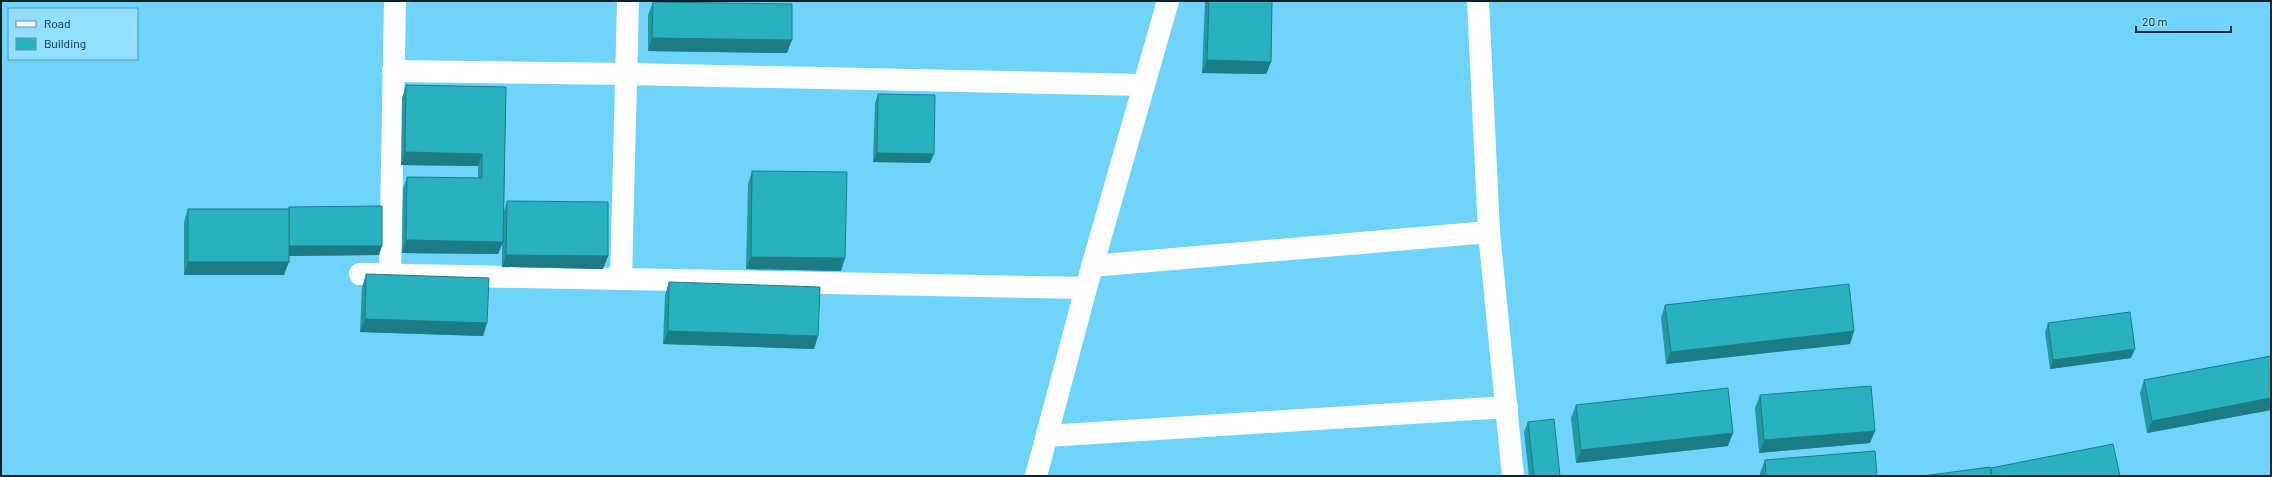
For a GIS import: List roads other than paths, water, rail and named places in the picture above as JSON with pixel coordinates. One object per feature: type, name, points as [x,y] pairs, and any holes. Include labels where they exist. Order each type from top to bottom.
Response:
[{"type":"street","points":[[390,274],[394,1]]},
{"type":"street","points":[[621,279],[628,1]]},
{"type":"street","points":[[1036,476],[1092,266],[1168,1]]},
{"type":"street","points":[[1478,1],[1489,232],[1513,476]]},
{"type":"street","points":[[394,71],[627,74],[1144,85]]},
{"type":"street","points":[[1092,266],[1489,232]]},
{"type":"street","points":[[360,274],[1086,288]]},
{"type":"street","points":[[1047,436],[1507,407]]}]
